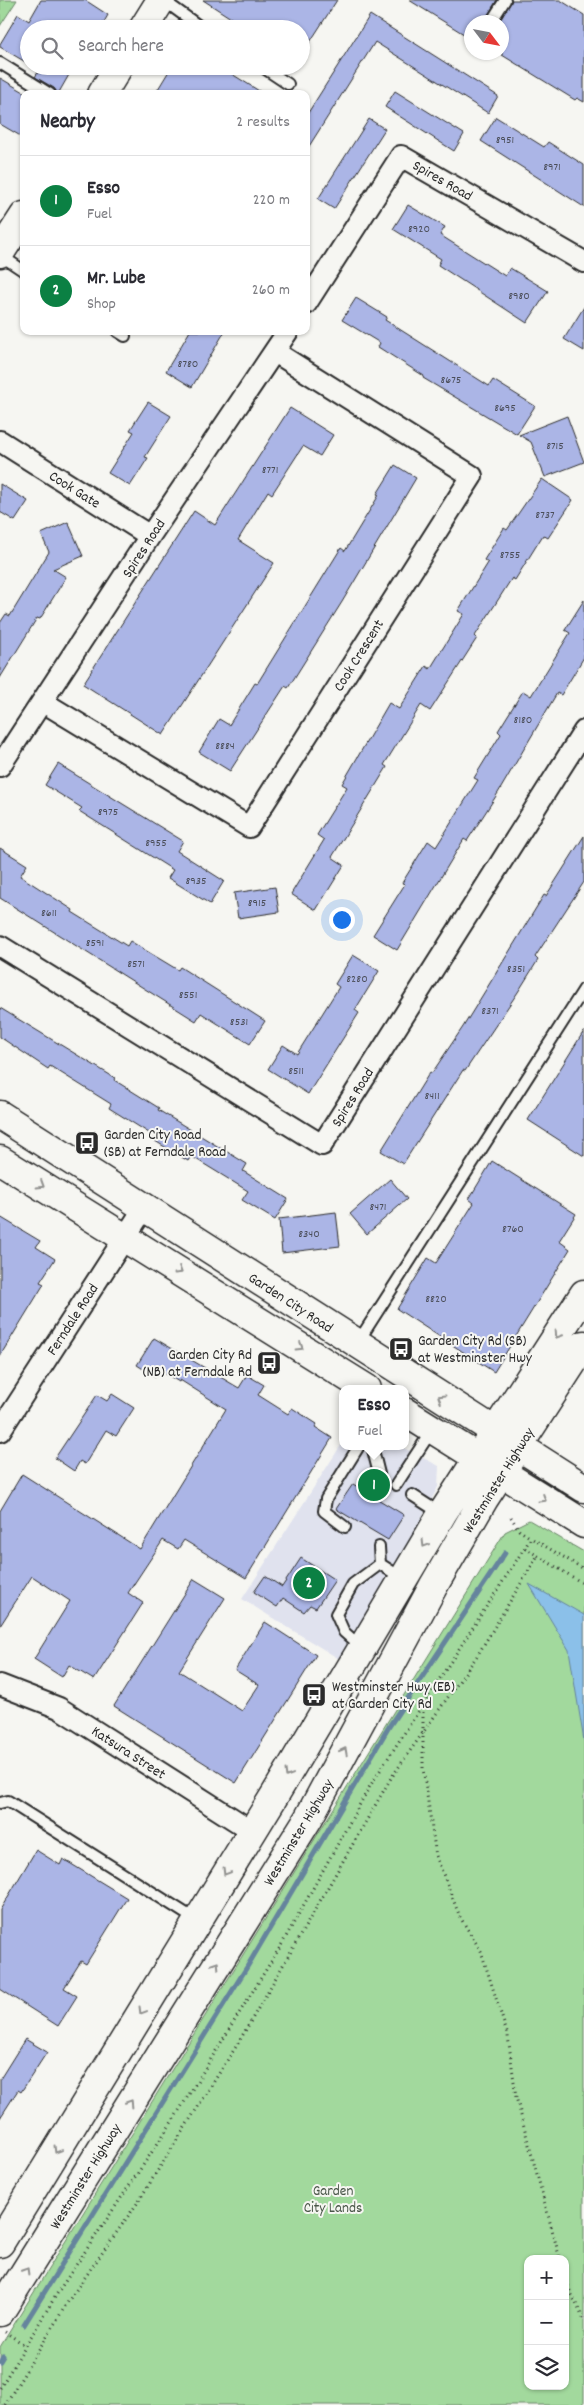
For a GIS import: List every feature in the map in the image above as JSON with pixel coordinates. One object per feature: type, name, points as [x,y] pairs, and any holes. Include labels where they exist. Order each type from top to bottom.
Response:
[{"type":"main road","points":[[149,20],[162,0]]},
{"type":"main road","name":"Garden City Road","points":[[0,1114],[356,1344],[584,1488]]},
{"type":"main road","points":[[0,1160],[361,1385]]},
{"type":"main road","name":"Westminster Highway","points":[[0,2243],[363,1648],[442,1514],[584,1294]]},
{"type":"main road","name":"Westminster Highway","points":[[0,2312],[308,1819],[434,1585],[518,1447],[584,1345]]},
{"type":"main road","points":[[409,1415],[584,1524]]},
{"type":"street","name":"Spires Road","points":[[310,298],[401,156],[584,262]]},
{"type":"street","name":"Spires Road","points":[[0,766],[44,702],[150,536],[286,335]]},
{"type":"street","name":"Cook Crescent","points":[[44,702],[249,827],[472,476],[275,352]]},
{"type":"street","name":"Cook Gate","points":[[0,441],[150,536]]},
{"type":"street","name":"Spires Road","points":[[0,946],[322,1144],[584,731]]},
{"type":"street","name":"Ferndale Road","points":[[0,1431],[144,1208]]},
{"type":"street","name":"Katsura Street","points":[[0,1685],[59,1708],[252,1831]]},
{"type":"lane","points":[[162,0],[190,20]]},
{"type":"lane","points":[[495,15],[505,0]]},
{"type":"lane","points":[[0,63],[44,90]]},
{"type":"lane","points":[[274,75],[288,84]]},
{"type":"lane","points":[[7,238],[20,263]]},
{"type":"lane","points":[[356,1344],[584,989]]},
{"type":"lane","points":[[396,1485],[432,1429]]},
{"type":"lane","points":[[345,1527],[324,1511],[326,1499],[357,1450]]},
{"type":"lane","points":[[373,1450],[378,1474]]},
{"type":"lane","points":[[412,1495],[442,1514]]},
{"type":"lane","points":[[379,1547],[380,1564]]},
{"type":"lane","points":[[380,1564],[404,1579]]},
{"type":"lane","points":[[363,1648],[344,1632],[336,1614],[353,1584],[380,1564]]},
{"type":"lane","points":[[0,1803],[8,1801],[197,1920]]},
{"type":"path","points":[[511,1517],[519,1530],[584,1569]]},
{"type":"path","points":[[0,2388],[58,2292],[172,2122],[238,2016],[282,1944],[370,1786],[531,1538]]},
{"type":"path","points":[[525,1548],[584,1584]]},
{"type":"path","points":[[5,2405],[69,2300],[136,2205],[237,2045],[391,1778],[477,1656],[538,1556]]},
{"type":"path","points":[[423,1705],[423,1768],[436,1856],[460,1917],[481,1951],[508,2036],[516,2097],[559,2255]]},
{"type":"path","points":[[569,2288],[584,2320]]},
{"type":"path","points":[[0,2330],[25,2345]]},
{"type":"shaded area","points":[[339,1448],[339,1450],[408,1450],[439,1466],[438,1487],[344,1662],[242,1599]]},
{"type":"green space","points":[[0,0],[17,0],[0,26]]},
{"type":"green space","name":"Garden City Lands","points":[[529,1520],[584,1552],[584,2405],[0,2405],[0,2347],[505,1532]]},
{"type":"water","points":[[529,1584],[584,1615],[584,1741],[569,1650]]},
{"type":"building","points":[[41,0],[85,0],[108,15],[105,20],[30,20]]},
{"type":"building","points":[[203,0],[337,0],[310,42],[310,20],[234,20]]},
{"type":"building","points":[[409,0],[497,0],[488,15],[464,15],[464,34]]},
{"type":"building","points":[[512,0],[560,0],[584,15],[584,102],[577,98],[575,100],[509,59],[509,15],[503,15]]},
{"type":"building","points":[[18,14],[27,20],[20,20],[20,59],[0,47]]},
{"type":"building","points":[[370,15],[498,96],[488,113],[375,42],[310,145],[310,110]]},
{"type":"building","points":[[36,75],[69,75],[60,90],[55,90],[35,77]]},
{"type":"building","points":[[167,75],[233,75],[258,90],[157,90]]},
{"type":"building","points":[[0,78],[21,90],[20,136],[0,124]]},
{"type":"building","points":[[395,91],[464,134],[454,151],[385,107]]},
{"type":"building","points":[[496,117],[544,147],[548,142],[584,165],[584,207],[481,141]]},
{"type":"building","points":[[369,119],[385,129],[334,209],[318,199]]},
{"type":"building","points":[[408,205],[445,227],[440,235],[505,276],[510,268],[548,291],[527,323],[438,265],[441,259],[393,229]]},
{"type":"building","points":[[356,298],[387,317],[385,320],[489,386],[493,380],[535,406],[517,434],[423,378],[424,376],[378,347],[380,343],[342,320]]},
{"type":"building","points":[[584,307],[584,351],[564,339]]},
{"type":"building","points":[[188,335],[223,335],[192,387],[166,371]]},
{"type":"building","points":[[148,402],[171,416],[145,457],[148,458],[130,486],[108,473],[134,432],[130,430]]},
{"type":"building","points":[[290,408],[333,435],[320,456],[303,446],[272,494],[268,491],[238,540],[274,563],[163,735],[83,684],[194,511],[215,525]]},
{"type":"building","points":[[567,416],[584,462],[545,477],[531,442],[519,435]]},
{"type":"building","points":[[395,465],[416,478],[288,688],[285,686],[230,771],[199,752],[219,719],[229,725],[255,683],[257,684],[341,548],[345,551]]},
{"type":"building","points":[[542,479],[573,500],[548,538],[543,535],[515,580],[512,578],[475,636],[477,638],[430,711],[421,705],[384,765],[387,767],[332,857],[344,865],[316,910],[291,894],[324,840],[317,835],[347,787],[342,784],[389,703],[399,709],[426,666],[430,669],[464,614],[458,611],[488,563],[484,560],[504,528],[507,530]]},
{"type":"building","points":[[0,484],[28,501],[15,521],[0,512]]},
{"type":"building","points":[[68,522],[83,556],[53,569],[66,577],[40,619],[37,618],[0,678],[0,623],[6,614],[10,616],[49,552],[41,534]]},
{"type":"building","points":[[584,600],[584,657],[561,695],[557,693],[498,793],[467,841],[464,839],[397,950],[373,935],[405,884],[402,883],[428,841],[436,847],[478,780],[474,778],[501,734],[498,731],[523,691],[531,696],[570,633],[565,630]]},
{"type":"building","points":[[58,764],[183,841],[177,851],[224,881],[210,904],[168,878],[173,870],[79,811],[82,808],[45,785]]},
{"type":"building","points":[[584,836],[584,882],[535,957],[538,960],[518,992],[465,1071],[463,1070],[403,1164],[381,1151],[430,1072],[432,1073],[463,1027],[544,895],[546,896]]},
{"type":"building","points":[[0,848],[27,865],[20,876],[73,910],[72,912],[127,946],[130,941],[178,970],[180,967],[265,1021],[250,1044],[201,1013],[196,1021],[0,898]]},
{"type":"building","points":[[275,887],[279,912],[238,918],[234,893]]},
{"type":"building","points":[[353,955],[379,971],[355,1010],[359,1013],[308,1094],[268,1069],[283,1045],[297,1054],[339,987],[335,984]]},
{"type":"building","points":[[0,1008],[115,1078],[114,1080],[159,1108],[158,1110],[247,1164],[243,1171],[288,1199],[275,1220],[242,1200],[248,1191],[191,1156],[188,1161],[155,1141],[157,1138],[109,1108],[111,1104],[50,1066],[48,1069],[0,1037]]},
{"type":"building","points":[[584,1031],[584,1156],[528,1120]]},
{"type":"building","points":[[492,1161],[576,1214],[559,1241],[570,1249],[494,1372],[397,1309],[428,1258],[436,1263],[474,1203],[469,1199]]},
{"type":"building","points":[[390,1179],[407,1199],[367,1234],[350,1214]]},
{"type":"building","points":[[336,1212],[340,1246],[282,1253],[279,1219]]},
{"type":"building","points":[[0,1217],[40,1241],[36,1247],[55,1259],[40,1282],[44,1284],[0,1356]]},
{"type":"building","points":[[154,1338],[239,1388],[247,1375],[264,1385],[258,1395],[288,1414],[292,1408],[317,1424],[315,1427],[332,1438],[246,1578],[184,1540],[178,1549],[163,1540],[128,1593],[143,1603],[94,1680],[69,1665],[62,1677],[34,1659],[70,1601],[32,1576],[0,1626],[0,1511],[22,1474],[140,1549],[226,1409],[180,1380],[179,1382],[161,1371],[156,1377],[137,1365]]},
{"type":"building","points":[[112,1394],[134,1408],[116,1436],[106,1430],[85,1464],[80,1461],[74,1471],[55,1458],[97,1395],[107,1401]]},
{"type":"building","points":[[353,1484],[404,1515],[388,1540],[336,1509]]},
{"type":"building","points":[[301,1558],[335,1580],[316,1608],[310,1605],[304,1612],[283,1598],[277,1607],[254,1592],[265,1576],[282,1587]]},
{"type":"building","points":[[194,1579],[225,1598],[179,1671],[242,1711],[259,1685],[235,1670],[265,1622],[316,1655],[236,1783],[114,1706]]},
{"type":"building","points":[[36,1850],[60,1865],[63,1859],[127,1898],[86,1964],[81,1961],[64,1988],[77,1996],[58,2026],[0,1989],[0,1910]]},
{"type":"building","points":[[25,2039],[47,2052],[21,2092],[18,2090],[0,2118],[0,2079]]},
{"type":"waterway","points":[[24,2325],[247,1967],[390,1725],[505,1553]]},
{"type":"waterway","points":[[0,2361],[3,2356]]},
{"type":"place","name":"Garden City Road (SB) at Ferndale Road","points":[[87,1143]]},
{"type":"place","name":"Garden City Rd (SB) at Westminster Hwy","points":[[401,1349]]},
{"type":"place","name":"Garden City Rd (NB) at Ferndale Rd","points":[[269,1363]]},
{"type":"place","name":"Esso","points":[[374,1485]]},
{"type":"place","name":"Mr. Lube","points":[[309,1583]]},
{"type":"place","name":"Westminster Hwy (EB) at Garden City Rd","points":[[314,1695]]}]
